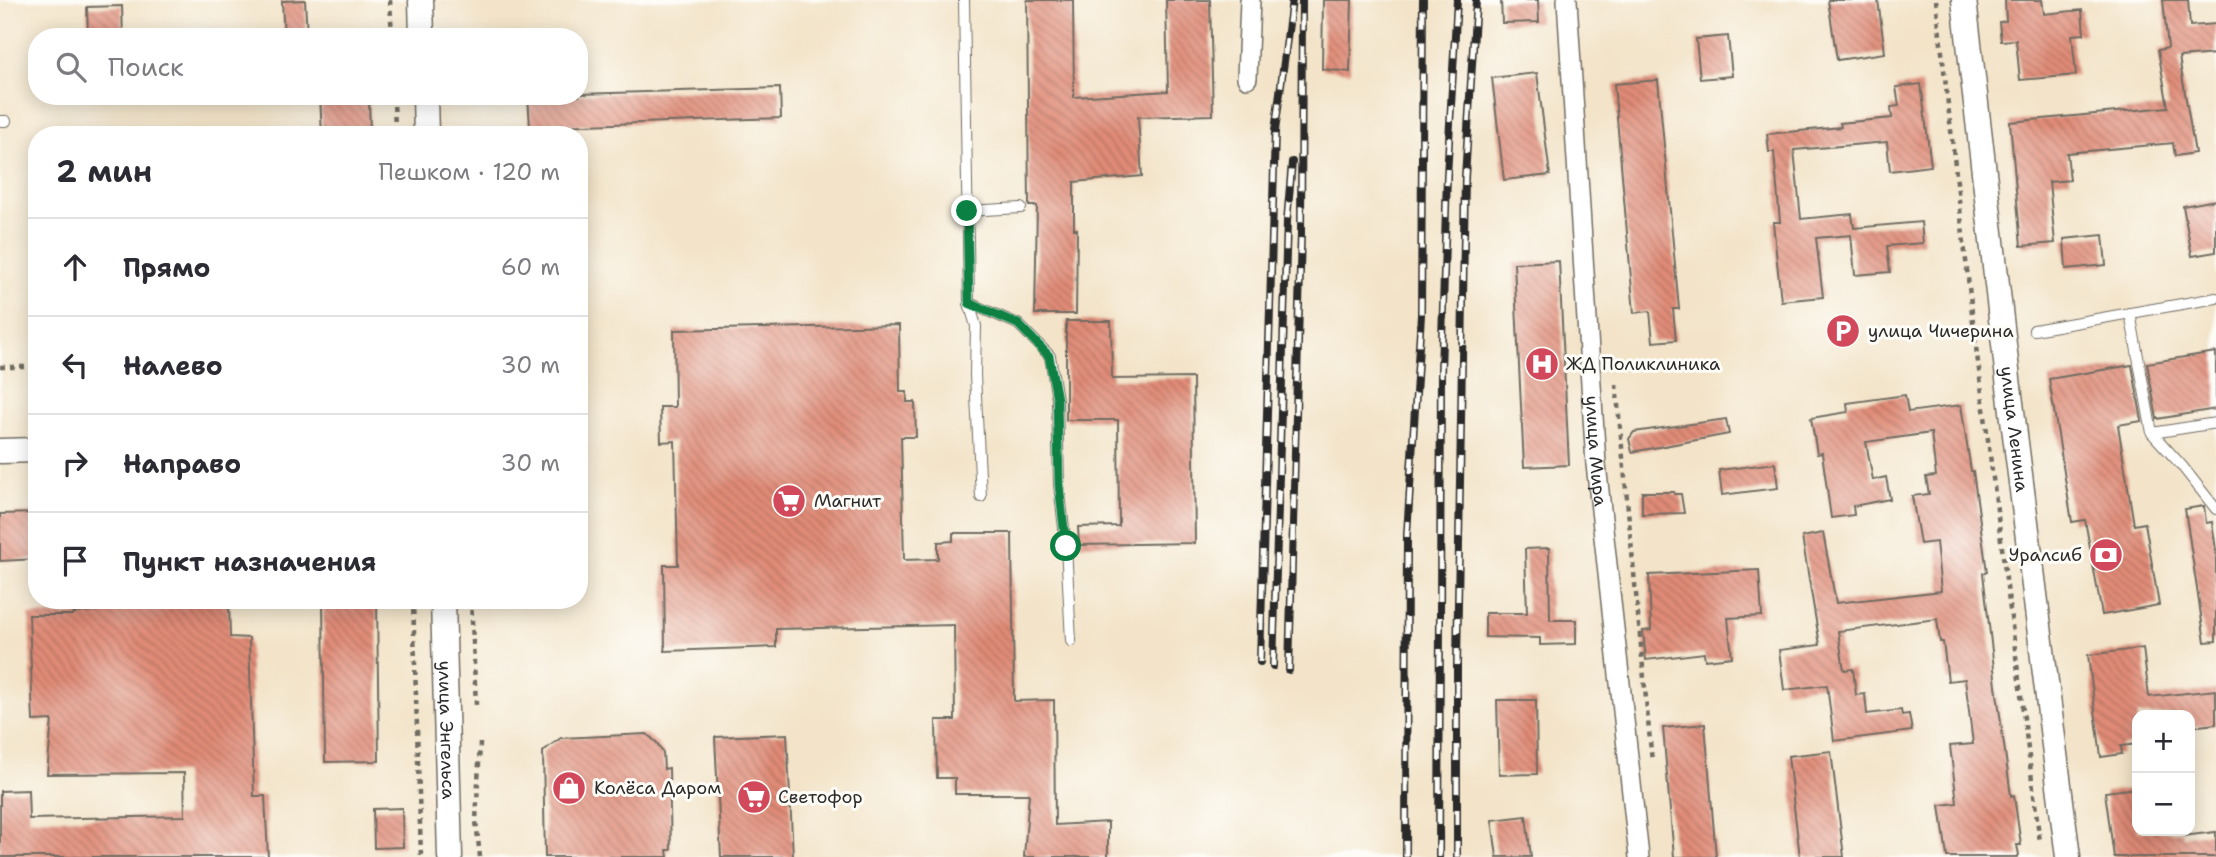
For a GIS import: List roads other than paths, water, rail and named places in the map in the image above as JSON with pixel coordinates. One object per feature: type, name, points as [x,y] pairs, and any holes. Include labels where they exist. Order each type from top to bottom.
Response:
[{"type":"street","points":[[421,0],[422,28]]},
{"type":"street","points":[[1247,78],[1250,0]]},
{"type":"street","name":"улица Мира","points":[[1567,0],[1596,464],[1639,857]]},
{"type":"street","name":"улица Ленина","points":[[1964,0],[2068,857]]},
{"type":"street","points":[[425,105],[426,126]]},
{"type":"street","points":[[0,450],[28,450]]},
{"type":"street","name":"улица Энгельса","points":[[443,609],[450,857]]},
{"type":"lane","points":[[964,0],[969,303],[976,326],[975,375],[981,497]]},
{"type":"lane","points":[[967,211],[1021,208]]},
{"type":"lane","points":[[2034,330],[2216,298]]},
{"type":"lane","points":[[969,303],[1018,324],[1049,356],[1057,399],[1059,485],[1066,546],[1071,641]]},
{"type":"lane","points":[[2130,313],[2152,433],[2216,509]]},
{"type":"lane","points":[[2152,433],[2216,422]]},
{"type":"railway","points":[[1260,662],[1275,131],[1292,0]]},
{"type":"railway","points":[[1289,670],[1301,233],[1302,0]]},
{"type":"railway","points":[[1406,857],[1407,534],[1421,315],[1423,0]]},
{"type":"railway","points":[[1439,857],[1441,372],[1447,176],[1457,0]]},
{"type":"railway","points":[[1457,857],[1457,664],[1465,177],[1476,0]]},
{"type":"railway","points":[[1273,666],[1287,221],[1292,162]]},
{"type":"place","name":"улица Чичерина","points":[[1843,331]]},
{"type":"place","name":"ЖД Поликлиника","points":[[1542,364]]},
{"type":"place","name":"Магнит","points":[[789,501]]},
{"type":"place","name":"Уралсиб","points":[[2106,555]]},
{"type":"place","name":"Колёса Даром","points":[[569,788]]},
{"type":"place","name":"Светофор","points":[[754,797]]}]
